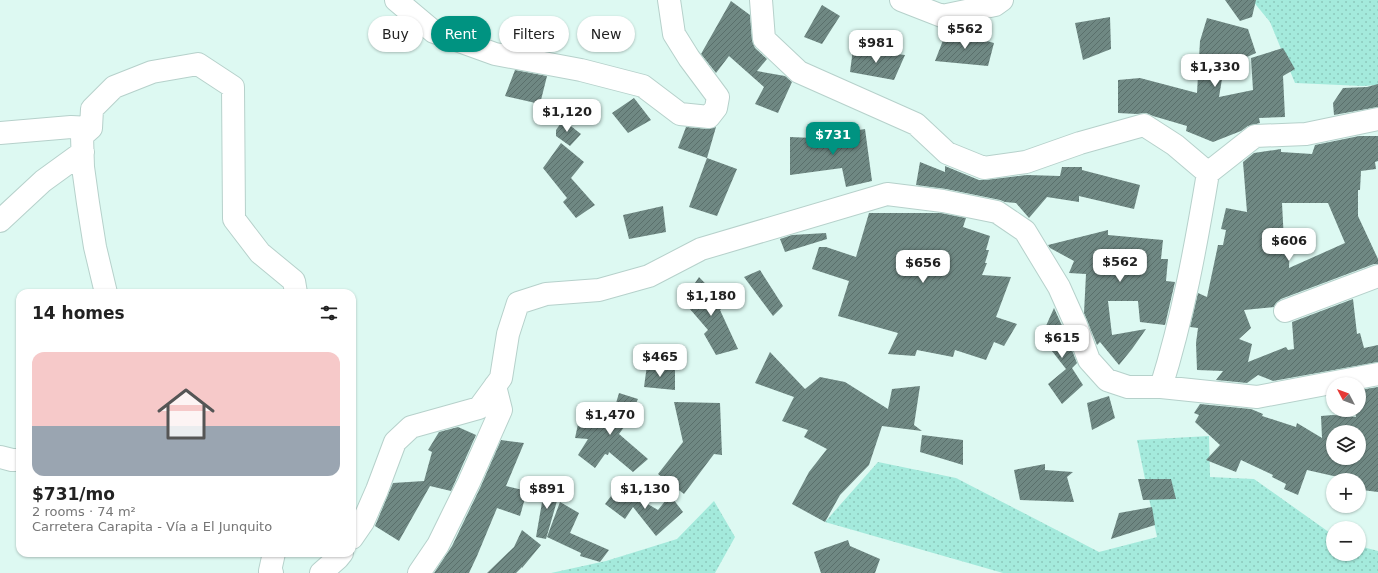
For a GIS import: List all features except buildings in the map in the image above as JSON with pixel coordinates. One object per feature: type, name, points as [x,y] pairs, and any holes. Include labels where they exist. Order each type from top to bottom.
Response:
[{"type":"street","points":[[396,0],[434,32],[495,54],[581,70],[643,86],[680,114],[709,117],[716,108],[718,97],[689,58],[674,34],[669,0]]},
{"type":"street","points":[[761,0],[761,16],[764,39],[799,72],[916,124],[948,153],[984,168],[1026,162],[1080,143],[1144,125],[1174,145],[1208,173]]},
{"type":"street","points":[[901,0],[942,16],[995,5],[1002,0]]},
{"type":"street","points":[[105,289],[95,247],[83,167],[82,136],[90,128],[92,109],[114,87],[152,72],[198,64],[233,88],[234,219],[260,253],[294,281],[295,289]]},
{"type":"street","points":[[1161,387],[1172,352],[1188,285],[1208,173],[1255,136],[1306,134],[1378,119]]},
{"type":"street","points":[[0,134],[71,127],[90,128]]},
{"type":"street","points":[[0,221],[44,181],[82,152]]},
{"type":"street","points":[[356,532],[369,509],[395,442],[411,427],[479,408],[501,378],[508,334],[518,303],[546,294],[599,290],[649,276],[700,249],[887,194],[943,201],[997,212],[1024,230],[1059,287],[1076,325],[1089,360],[1107,380],[1128,387],[1161,387],[1257,397],[1378,374]]},
{"type":"street","points":[[1285,311],[1378,276]]},
{"type":"street","points":[[419,573],[438,545],[469,482],[501,410],[495,386]]},
{"type":"street","points":[[0,456],[16,460]]},
{"type":"street","points":[[272,573],[270,571],[273,557]]},
{"type":"street","points":[[322,573],[339,557]]},
{"type":"green space","points":[[1252,0],[1378,0],[1378,85],[1363,86],[1295,83],[1270,22]]},
{"type":"green space","points":[[1209,436],[1210,477],[1254,479],[1326,530],[1326,561],[1366,561],[1366,548],[1378,551],[1378,573],[1003,573],[825,522],[878,462],[956,478],[1099,552],[1157,537],[1137,440]]},
{"type":"green space","points":[[714,501],[735,537],[715,573],[551,573],[606,561],[677,539]]}]
